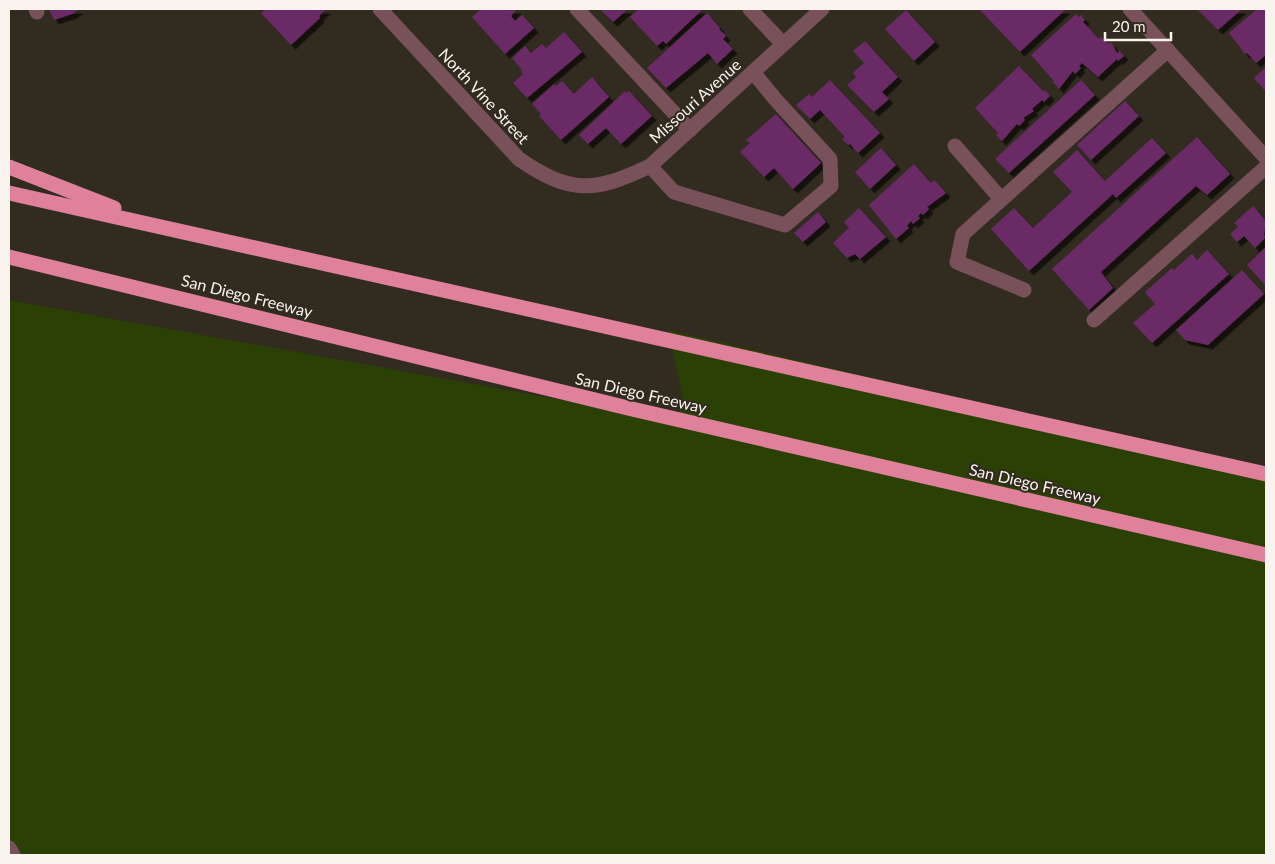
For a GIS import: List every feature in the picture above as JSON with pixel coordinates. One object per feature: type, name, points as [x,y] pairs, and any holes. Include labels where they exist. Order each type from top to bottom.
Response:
[{"type":"highway","points":[[9,167],[157,225]]},
{"type":"highway","points":[[9,193],[1266,474]]},
{"type":"highway","name":"San Diego Freeway","points":[[9,257],[52,266],[632,410],[1266,555]]},
{"type":"highway","points":[[9,264],[52,266]]},
{"type":"street","name":"North Vine Street","points":[[380,9],[518,159],[544,176],[576,187]]},
{"type":"street","points":[[577,9],[690,130]]},
{"type":"street","points":[[750,9],[783,44]]},
{"type":"street","name":"Missouri Avenue","points":[[576,187],[618,181],[650,166],[822,9]]},
{"type":"street","points":[[1130,9],[1266,158]]},
{"type":"street","points":[[1024,290],[957,262],[963,234],[1168,50]]},
{"type":"street","points":[[650,166],[674,192],[785,225],[831,186],[830,159],[753,72]]},
{"type":"street","points":[[955,146],[1001,199]]},
{"type":"street","points":[[1094,320],[1266,167]]},
{"type":"street","points":[[9,848],[13,855]]},
{"type":"green space","points":[[9,300],[678,421],[682,394],[668,330],[1266,470],[1266,855],[9,855]]},
{"type":"building","points":[[49,9],[81,9],[54,20]]},
{"type":"building","points":[[266,9],[326,9],[319,16],[320,18],[291,45],[261,13]]},
{"type":"building","points":[[481,9],[517,9],[511,16],[515,21],[522,15],[534,28],[505,54],[472,17]]},
{"type":"building","points":[[600,9],[628,9],[613,22]]},
{"type":"building","points":[[639,9],[702,10],[666,44],[663,41],[657,46],[630,17]]},
{"type":"building","points":[[979,9],[1066,9],[1020,52]]},
{"type":"building","points":[[1242,9],[1218,30],[1198,10]]},
{"type":"building","points":[[1257,9],[1266,9],[1266,55],[1256,63],[1247,53],[1245,54],[1229,33]]},
{"type":"building","points":[[906,10],[935,42],[914,61],[885,29]]},
{"type":"building","points":[[707,13],[726,36],[723,39],[733,49],[717,64],[708,53],[666,88],[647,68]]},
{"type":"building","points":[[1076,14],[1078,17],[1081,15],[1085,20],[1083,22],[1099,39],[1101,37],[1109,44],[1111,42],[1117,53],[1120,51],[1124,56],[1118,61],[1117,59],[1098,77],[1082,63],[1079,66],[1081,68],[1075,74],[1073,71],[1059,89],[1031,55]]},
{"type":"building","points":[[564,32],[582,52],[527,98],[513,83],[523,74],[512,58],[525,46],[531,53],[542,44],[546,48]]},
{"type":"building","points":[[865,41],[898,77],[882,92],[889,99],[874,112],[847,85],[856,77],[853,73],[864,63],[853,51]]},
{"type":"building","points":[[1019,66],[1050,96],[1032,109],[1034,111],[1023,118],[1025,120],[1019,126],[1017,124],[1002,141],[996,135],[998,133],[975,108]]},
{"type":"building","points":[[1266,67],[1266,92],[1254,78]]},
{"type":"building","points":[[592,77],[609,97],[561,140],[539,116],[541,114],[532,104],[554,84],[556,86],[562,81],[574,94]]},
{"type":"building","points":[[830,80],[880,133],[858,153],[850,144],[848,145],[842,139],[845,137],[820,110],[810,119],[796,105],[809,94],[812,97]]},
{"type":"building","points":[[1081,80],[1095,95],[1009,173],[995,159]]},
{"type":"building","points":[[625,91],[626,93],[629,91],[652,116],[621,144],[606,128],[588,144],[579,135]]},
{"type":"building","points":[[1125,101],[1139,116],[1091,160],[1077,145]]},
{"type":"building","points":[[776,114],[821,163],[793,189],[774,168],[764,177],[740,152],[750,143],[746,140]]},
{"type":"building","points":[[1197,137],[1230,174],[1207,195],[1196,186],[1101,272],[1113,288],[1089,310],[1052,269]]},
{"type":"building","points":[[1152,138],[1166,153],[1116,198],[1113,194],[1029,271],[991,229],[1014,208],[1033,228],[1072,192],[1053,172],[1077,150],[1105,181]]},
{"type":"building","points":[[881,148],[896,165],[870,189],[855,172]]},
{"type":"building","points":[[914,164],[931,183],[934,180],[946,193],[927,207],[929,209],[923,215],[921,213],[918,216],[920,218],[913,224],[911,221],[907,226],[909,228],[896,239],[869,205]]},
{"type":"building","points":[[1253,206],[1266,221],[1264,235],[1266,237],[1255,248],[1244,236],[1237,242],[1230,234],[1238,227],[1234,223]]},
{"type":"building","points":[[859,208],[886,237],[860,259],[855,254],[847,258],[833,243],[849,228],[844,222]]},
{"type":"building","points":[[818,212],[826,222],[803,242],[794,233]]},
{"type":"building","points":[[1266,247],[1266,286],[1247,265]]},
{"type":"building","points":[[1207,250],[1229,274],[1152,343],[1133,323],[1155,304],[1145,292],[1172,268],[1174,270],[1192,254],[1197,260]]},
{"type":"building","points":[[1242,270],[1264,294],[1208,345],[1185,340],[1176,330]]}]
